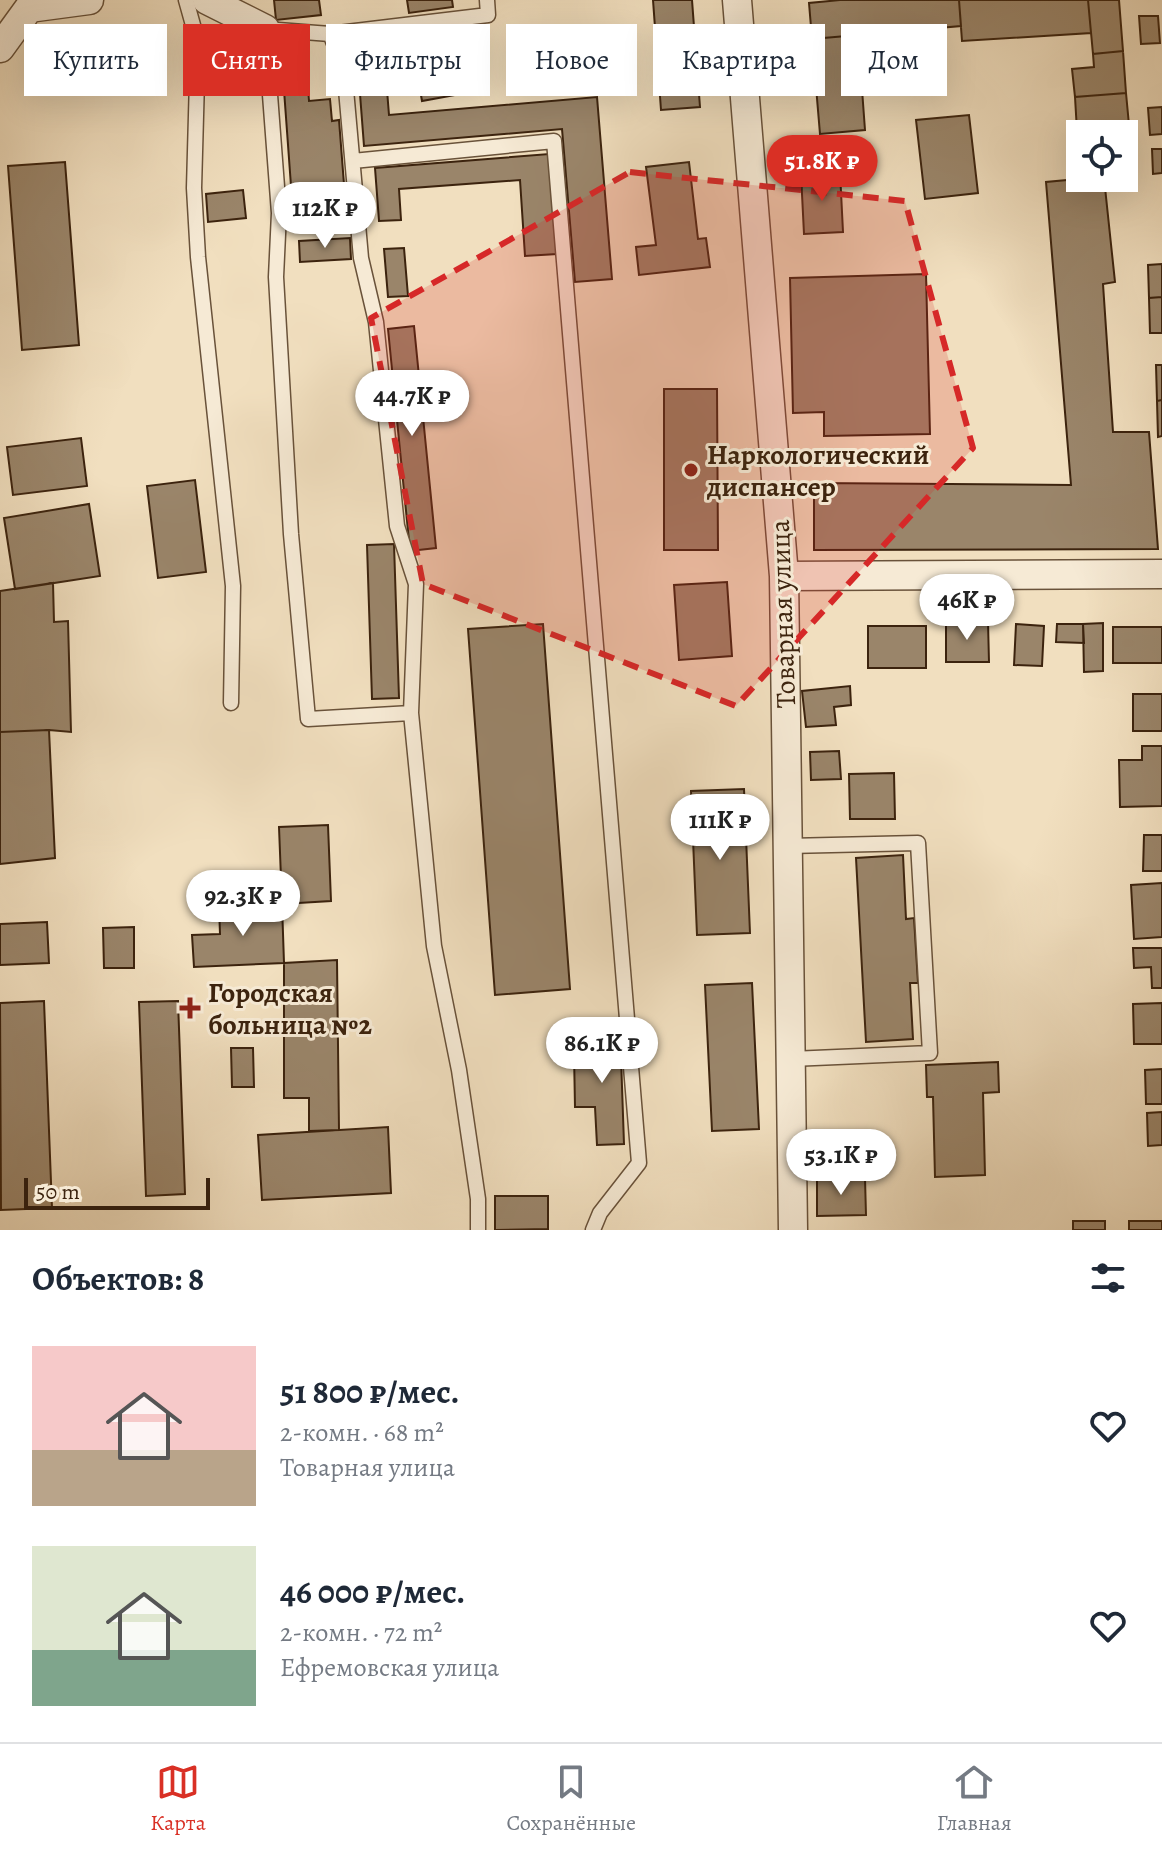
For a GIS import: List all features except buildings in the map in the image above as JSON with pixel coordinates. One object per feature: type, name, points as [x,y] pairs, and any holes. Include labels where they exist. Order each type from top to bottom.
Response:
[{"type":"street","points":[[0,48],[29,8],[89,0]]},
{"type":"street","points":[[207,0],[255,24]]},
{"type":"street","name":"Товарная улица","points":[[737,0],[784,576],[793,1230]]},
{"type":"street","points":[[784,576],[1162,574]]},
{"type":"lane","points":[[186,0],[198,43],[194,188],[198,257],[233,586],[231,703]]},
{"type":"lane","points":[[413,24],[488,15],[487,0]]},
{"type":"lane","points":[[270,96],[279,213],[276,277],[291,534],[308,719],[411,713]]},
{"type":"lane","points":[[347,96],[361,258],[376,322],[397,526],[416,584],[411,713],[434,946],[459,1070],[478,1199],[478,1230]]},
{"type":"lane","points":[[353,161],[554,141],[639,1163],[600,1213],[593,1230]]},
{"type":"lane","points":[[788,846],[918,843],[930,1053],[791,1059]]},
{"type":"highlighted area","points":[[630,172],[905,201],[973,448],[736,706],[423,584],[371,318]]},
{"type":"place","name":"Наркологический диспансер","points":[[691,470]]},
{"type":"place","name":"Городская больница №2","points":[[190,1008]]}]
